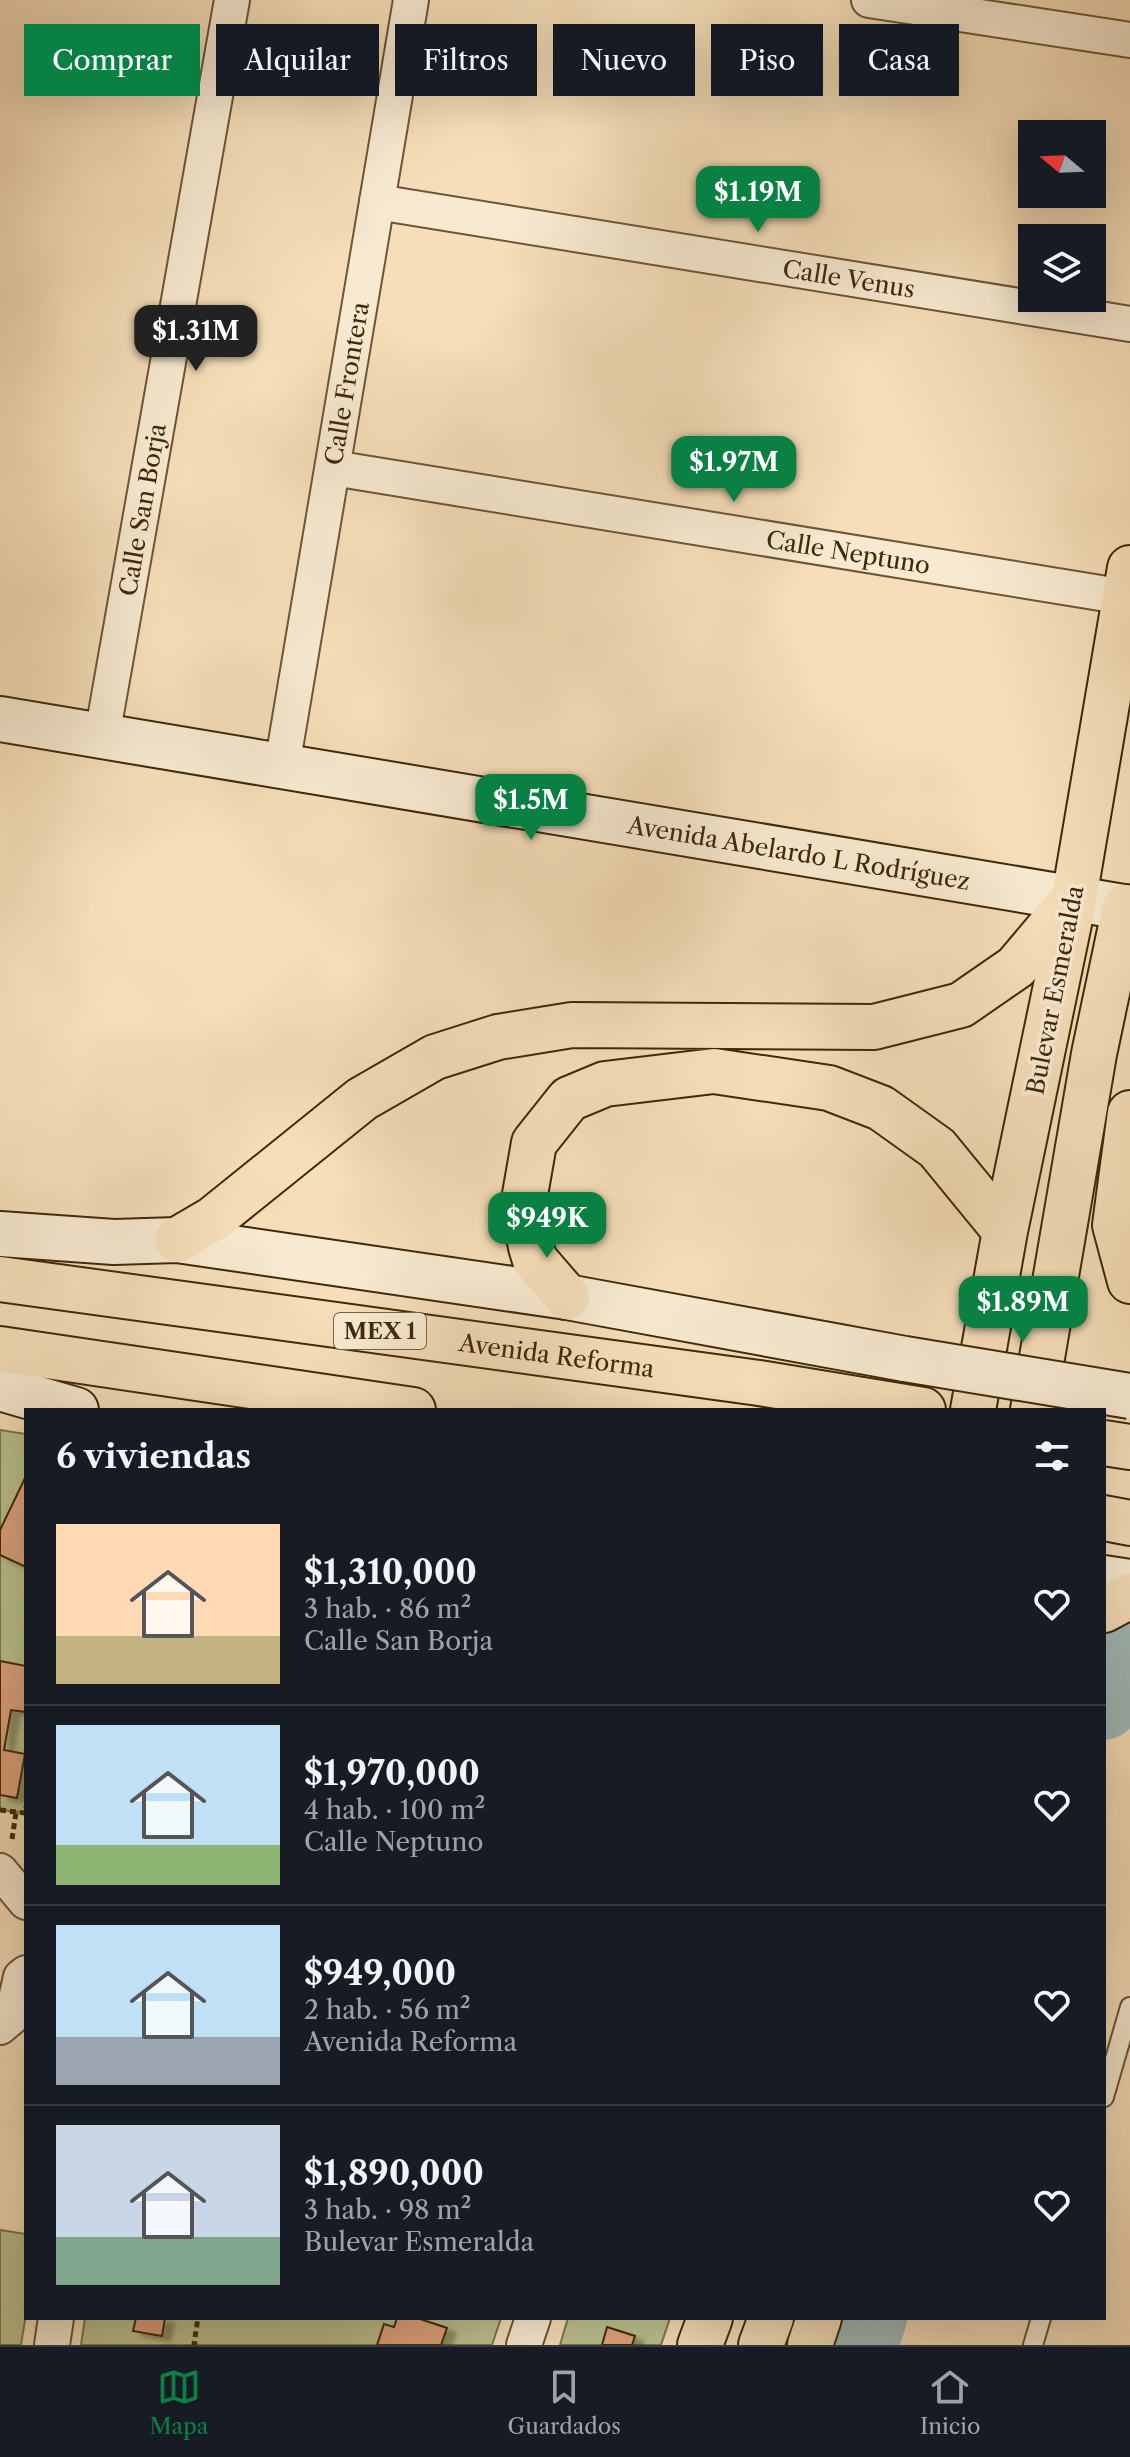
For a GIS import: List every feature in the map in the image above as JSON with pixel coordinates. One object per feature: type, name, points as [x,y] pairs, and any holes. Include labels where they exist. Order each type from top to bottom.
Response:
[{"type":"main road","name":"Bulevar Esmeralda","points":[[973,1408],[1005,1231],[1074,898],[1128,583]]},
{"type":"main road","points":[[177,1240],[213,1219],[362,1099],[435,1057],[498,1037],[572,1025],[874,1027],[961,1005],[1016,967],[1074,898]]},
{"type":"main road","points":[[1033,1408],[1094,1054],[1128,899]]},
{"type":"main road","points":[[567,1297],[535,1260],[531,1247],[523,1206],[534,1143],[569,1099],[605,1084],[714,1071],[829,1088],[881,1108],[937,1148],[1005,1231]]},
{"type":"main road","points":[[1128,1121],[1115,1225],[1130,1281]]},
{"type":"main road","name":"Avenida Reforma","points":[[0,1279],[759,1383],[911,1408]]},
{"type":"main road","points":[[0,1349],[399,1408]]},
{"type":"main road","points":[[1106,1443],[1130,1447]]},
{"type":"main road","points":[[1106,1518],[1130,1523]]},
{"type":"main road","points":[[1106,1609],[1130,1596]]},
{"type":"main road","points":[[700,2345],[709,2320]]},
{"type":"main road","points":[[761,2345],[770,2320]]},
{"type":"main road","points":[[810,2345],[818,2320]]},
{"type":"street","name":"Calle San Borja","points":[[102,736],[232,0]]},
{"type":"street","name":"Calle Frontera","points":[[282,766],[411,0]]},
{"type":"street","points":[[869,0],[1130,40]]},
{"type":"street","name":"Calle Venus","points":[[377,202],[1130,324]]},
{"type":"street","name":"Calle Neptuno","points":[[333,468],[1128,583]]},
{"type":"street","name":"Avenida Abelardo L Rodríguez","points":[[0,719],[1074,898],[1128,899]]},
{"type":"street","points":[[0,1234],[114,1242],[177,1240],[567,1297],[905,1359],[1130,1396]]},
{"type":"street","points":[[0,1388],[69,1408]]},
{"type":"street","points":[[1106,1578],[1130,1582]]},
{"type":"street","points":[[0,1871],[24,1900]]},
{"type":"street","points":[[0,2027],[12,2017],[20,1972]]},
{"type":"street","points":[[52,2345],[56,2320]]},
{"type":"street","points":[[524,2345],[532,2320]]},
{"type":"lane","points":[[1106,2090],[1130,2007]]},
{"type":"lane","points":[[1033,2345],[1040,2320]]},
{"type":"path","points":[[0,1810],[24,1814]]},
{"type":"path","points":[[197,2345],[194,2344],[198,2320]]},
{"type":"green space","points":[[0,1430],[24,1434],[24,1813],[0,1810]]},
{"type":"green space","points":[[0,2230],[24,2234],[25,2320],[21,2345],[0,2345]]},
{"type":"green space","points":[[85,2320],[500,2320],[492,2345],[81,2345]]},
{"type":"green space","points":[[567,2320],[669,2320],[661,2345],[560,2345]]},
{"type":"building","points":[[24,1480],[24,1566],[0,1555],[0,1530]]},
{"type":"building","points":[[0,1661],[24,1666],[24,1712],[11,1710],[4,1750],[24,1754],[24,1760],[17,1798],[0,1795]]},
{"type":"building","points":[[136,2320],[165,2320],[162,2336],[133,2331]]},
{"type":"building","points":[[396,2320],[423,2320],[447,2328],[441,2345],[377,2345],[384,2324],[394,2327]]},
{"type":"building","points":[[607,2327],[635,2336],[632,2345],[602,2345]]},
{"type":"waterway","points":[[1106,1701],[1123,1657],[1130,1627]]},
{"type":"waterway","points":[[864,2345],[872,2320]]}]
